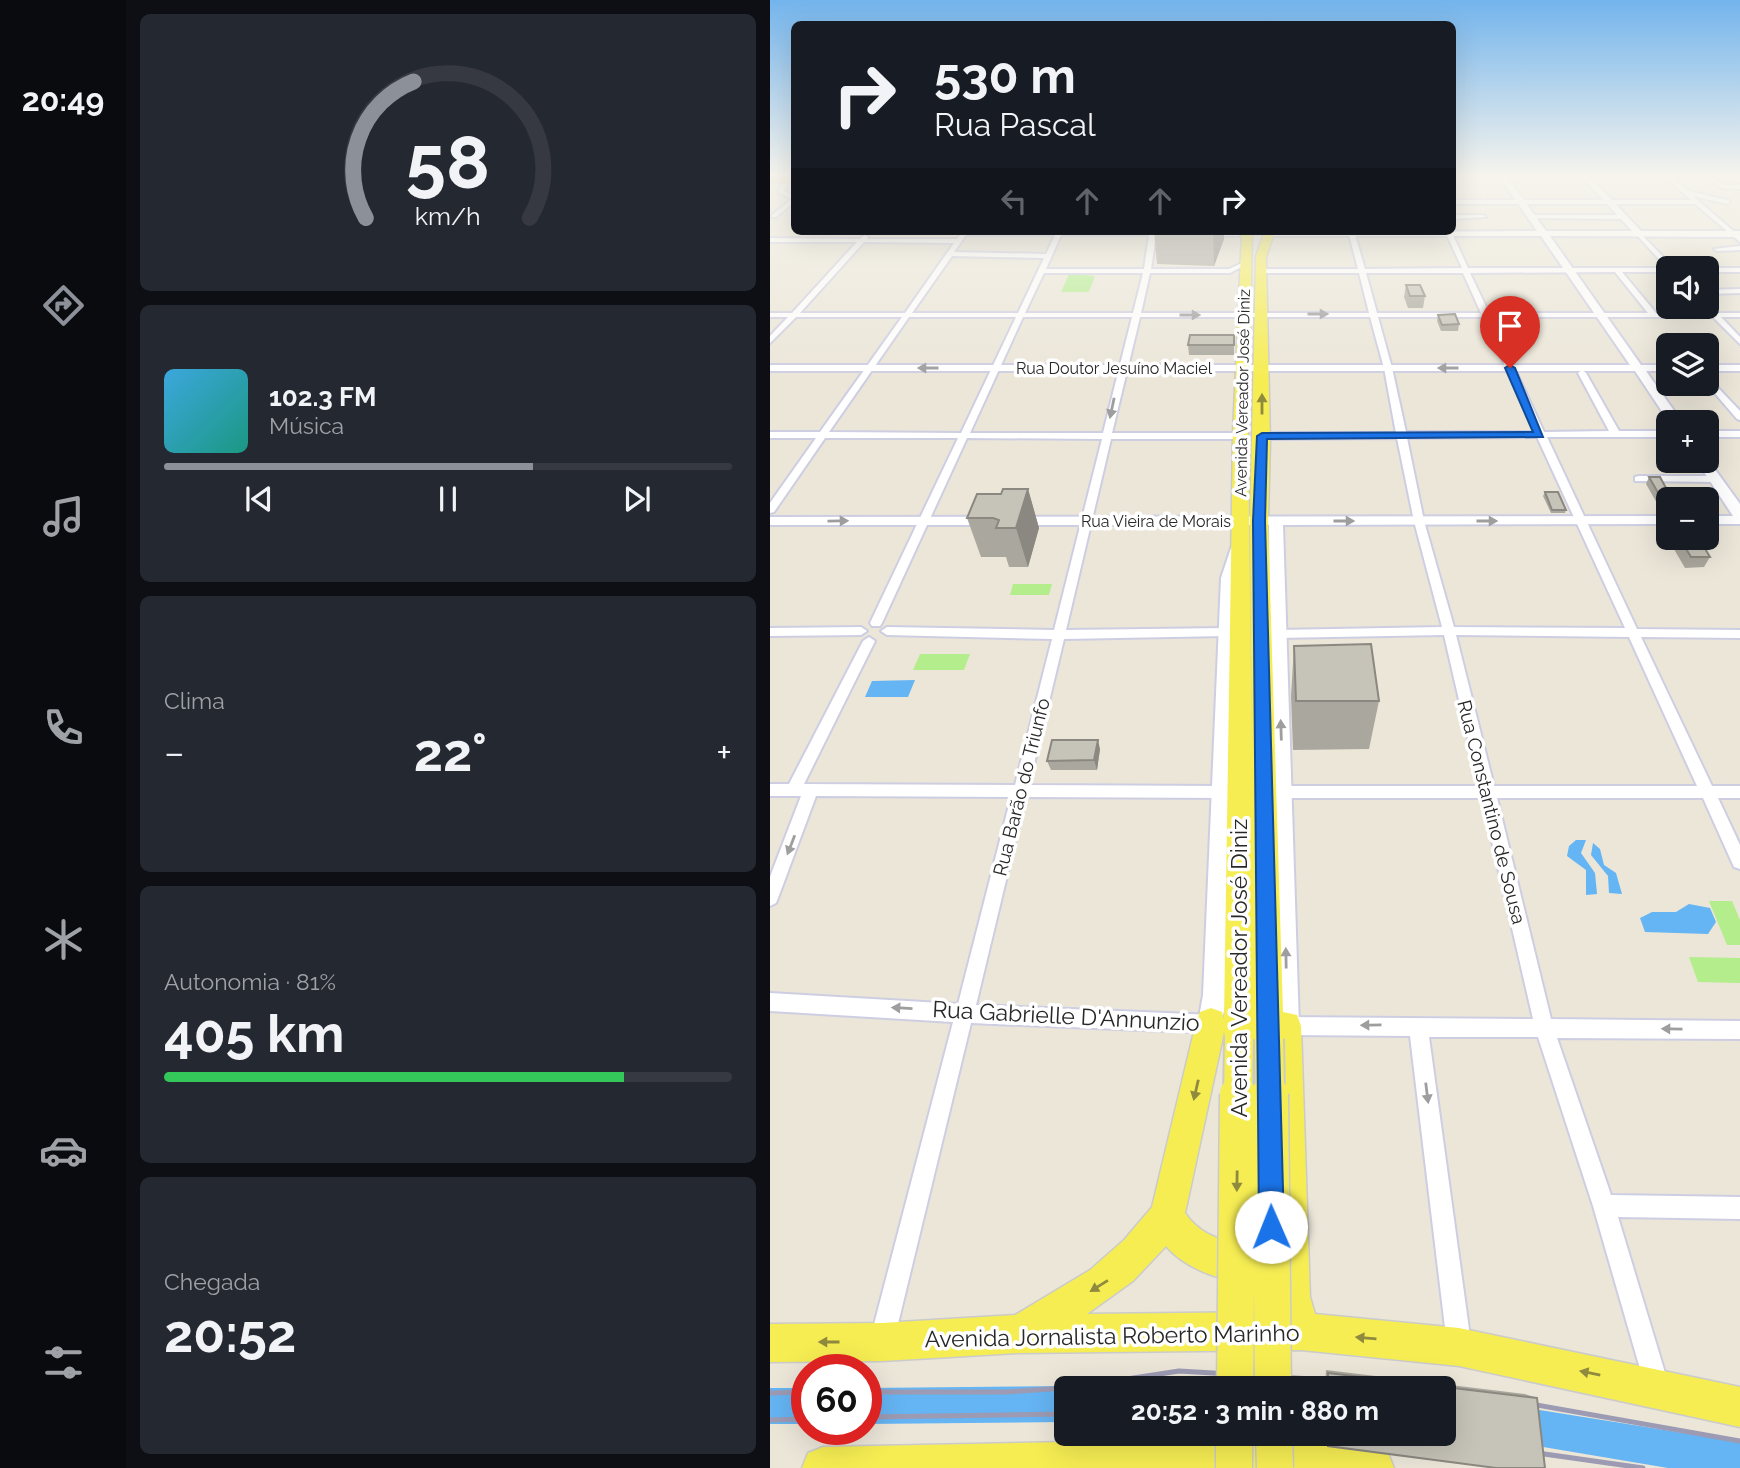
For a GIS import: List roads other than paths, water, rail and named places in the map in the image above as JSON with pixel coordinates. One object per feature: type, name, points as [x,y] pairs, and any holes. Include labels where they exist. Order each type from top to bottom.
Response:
[{"type":"main road","points":[[1240,244],[1239,247],[1246,261]]},
{"type":"main road","name":"Avenida Vereador José Diniz","points":[[1236,1376],[1252,1030],[1258,521],[1262,436],[1260,271],[1263,244]]},
{"type":"main road","name":"Avenida Vereador José Diniz","points":[[1246,261],[1241,436],[1258,521],[1239,548],[1252,1030],[1272,1376]]},
{"type":"main road","points":[[1019,1334],[1111,1279],[1151,1241],[1167,1215],[1252,1030]]},
{"type":"main road","points":[[1252,1030],[1291,1255],[1292,1297],[1301,1331]]},
{"type":"main road","points":[[1167,1215],[1195,1251],[1216,1258],[1276,1269],[1285,1264],[1291,1255]]},
{"type":"main road","name":"Avenida Jornalista Roberto Marinho","points":[[770,1343],[882,1342],[1019,1334],[1301,1331],[1459,1347],[1657,1387],[1740,1407]]},
{"type":"main road","points":[[1234,1446],[1234,1468]]},
{"type":"main road","points":[[1274,1446],[1275,1468]]},
{"type":"main road","points":[[841,1468],[1164,1464],[1353,1467]]},
{"type":"street","points":[[770,341],[860,244]]},
{"type":"street","points":[[770,510],[956,244]]},
{"type":"street","points":[[793,791],[865,636],[876,623],[926,520],[1054,244]]},
{"type":"street","name":"Rua Barão do Triunfo","points":[[882,1342],[1087,521],[1151,244]]},
{"type":"street","name":"Rua Constantino de Sousa","points":[[1355,244],[1375,314],[1419,521],[1449,631],[1544,1027],[1604,1206],[1657,1387]]},
{"type":"street","points":[[1454,244],[1483,314],[1583,521],[1740,862]]},
{"type":"street","points":[[1551,244],[1668,410]]},
{"type":"street","points":[[1717,249],[1740,248]]},
{"type":"street","points":[[950,254],[1048,256]]},
{"type":"street","points":[[1042,271],[1230,271],[1246,261]]},
{"type":"street","points":[[1260,271],[1656,269]]},
{"type":"street","points":[[1617,270],[1653,314]]},
{"type":"street","points":[[1719,270],[1740,270]]},
{"type":"street","points":[[1719,292],[1740,292]]},
{"type":"street","points":[[770,315],[1656,314]]},
{"type":"street","points":[[1719,315],[1740,315]]},
{"type":"street","points":[[1719,319],[1740,342]]},
{"type":"street","name":"Rua Doutor Jesuíno Maciel","points":[[770,368],[1656,368]]},
{"type":"street","points":[[1719,368],[1740,368]]},
{"type":"street","points":[[1582,373],[1616,435]]},
{"type":"street","points":[[1719,393],[1740,418]]},
{"type":"street","points":[[1262,436],[1656,434]]},
{"type":"street","points":[[1719,434],[1740,434]]},
{"type":"street","points":[[770,435],[1241,436]]},
{"type":"street","points":[[1711,473],[1740,517],[1719,519]]},
{"type":"street","points":[[1639,479],[1715,479]]},
{"type":"street","name":"Rua Vieira de Morais","points":[[770,521],[1656,520]]},
{"type":"street","name":"Avenida Vereador José Diniz","points":[[1252,1030],[1283,792],[1277,634],[1258,521]]},
{"type":"street","name":"Avenida Vereador José Diniz","points":[[1239,548],[1229,578],[1215,995],[1252,1030]]},
{"type":"street","points":[[876,623],[884,624],[887,631]]},
{"type":"street","points":[[770,632],[865,636],[878,639],[887,631],[1059,635],[1227,632]]},
{"type":"street","points":[[1277,634],[1449,631],[1740,634]]},
{"type":"street","points":[[770,790],[1223,792]]},
{"type":"street","points":[[770,898],[811,791]]},
{"type":"street","points":[[1283,792],[1740,792]]},
{"type":"street","name":"Rua Gabrielle D'Annunzio","points":[[770,1002],[964,1011],[1252,1030],[1418,1026],[1740,1030]]},
{"type":"street","points":[[1418,1026],[1459,1347]]},
{"type":"street","points":[[1604,1206],[1740,1208]]},
{"type":"water","points":[[915,680],[908,697],[865,697],[872,681]]},
{"type":"water","points":[[1576,840],[1586,840],[1581,853],[1595,873],[1597,894],[1586,895],[1586,870],[1567,856],[1569,846]]},
{"type":"water","points":[[1593,843],[1600,849],[1604,865],[1616,873],[1622,894],[1609,893],[1608,876],[1591,855]]},
{"type":"water","points":[[1689,904],[1710,908],[1716,922],[1708,934],[1645,932],[1640,918],[1652,912],[1676,912]]},
{"type":"waterway","points":[[882,1406],[1054,1404]]},
{"type":"waterway","points":[[770,1406],[791,1406]]},
{"type":"waterway","points":[[1514,1424],[1740,1461]]},
{"type":"railway","points":[[1146,1376],[1179,1371],[1262,1376]]},
{"type":"railway","points":[[882,1392],[1005,1392],[1054,1389]]},
{"type":"railway","points":[[770,1393],[791,1392]]},
{"type":"railway","points":[[1520,1402],[1740,1441]]},
{"type":"railway","points":[[882,1417],[1054,1414]]},
{"type":"railway","points":[[770,1420],[791,1419]]},
{"type":"railway","points":[[1523,1451],[1643,1468]]}]
